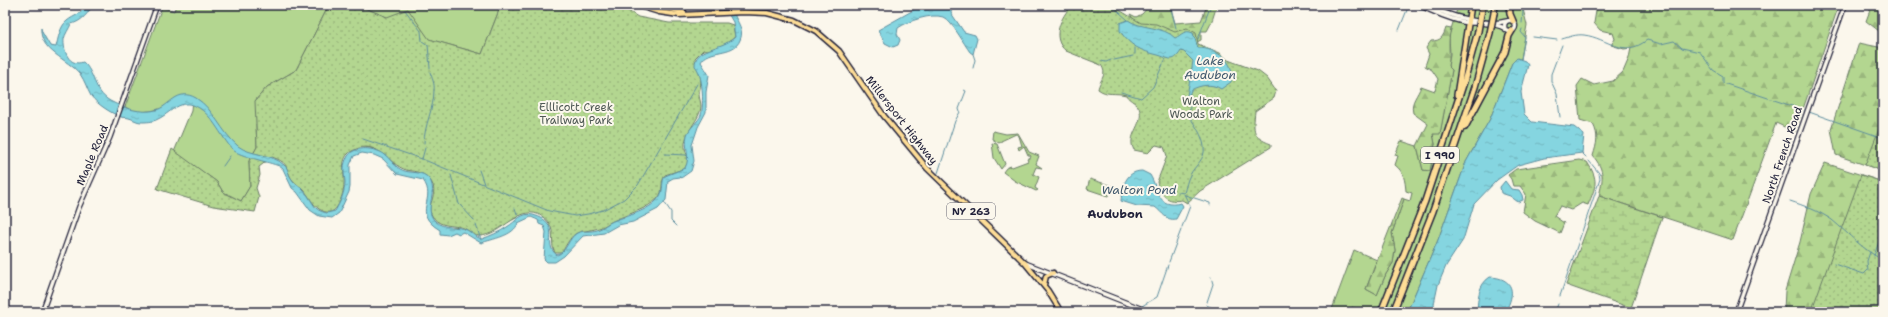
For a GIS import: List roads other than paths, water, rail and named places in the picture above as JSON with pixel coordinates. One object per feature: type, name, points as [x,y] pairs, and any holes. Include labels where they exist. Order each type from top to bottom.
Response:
[{"type":"highway","points":[[1448,131],[1457,95],[1471,5]]},
{"type":"highway","name":"I 990","points":[[1381,312],[1425,201],[1464,82],[1478,31],[1483,5]]},
{"type":"highway","name":"I 990","points":[[1393,312],[1433,211],[1476,87],[1490,33],[1495,5]]},
{"type":"highway","points":[[1509,5],[1510,21]]},
{"type":"highway","points":[[1456,146],[1479,98],[1505,52],[1509,36],[1512,31]]},
{"type":"main road","name":"Maple Road","points":[[42,312],[79,209],[117,117],[157,5]]},
{"type":"main road","name":"Millersport Highway","points":[[636,5],[666,14],[679,15],[693,13],[744,12],[772,14],[794,20],[816,31],[834,47],[892,126],[926,168],[1025,263],[1044,285],[1061,312]]},
{"type":"main road","name":"Millersport Highway","points":[[652,5],[666,9],[693,13]]},
{"type":"main road","points":[[1419,5],[1437,14],[1468,21],[1498,25],[1512,31],[1516,26],[1510,21],[1468,21],[1427,5]]},
{"type":"main road","name":"North French Road","points":[[1736,312],[1845,5]]},
{"type":"main road","points":[[1506,29],[1505,24],[1510,21]]},
{"type":"main road","points":[[1025,263],[1150,312]]},
{"type":"main road","points":[[1044,285],[1046,276],[1053,274]]},
{"type":"water","points":[[85,5],[92,5],[84,17],[71,24],[65,35],[64,44],[66,53],[74,62],[83,62],[87,66],[100,92],[110,101],[126,108],[138,111],[150,111],[161,108],[178,96],[189,95],[196,98],[208,108],[238,146],[249,152],[268,156],[279,161],[286,167],[292,180],[306,193],[316,208],[327,213],[335,211],[342,197],[345,186],[344,166],[348,156],[355,150],[376,150],[386,156],[395,166],[400,169],[408,172],[424,174],[430,180],[432,191],[430,212],[435,221],[442,226],[467,230],[482,239],[501,231],[522,216],[529,214],[533,215],[548,223],[551,234],[551,245],[557,255],[563,251],[571,238],[577,233],[597,230],[613,221],[639,212],[651,205],[660,196],[665,176],[685,168],[687,164],[687,135],[700,117],[702,110],[703,97],[700,75],[695,66],[696,60],[699,55],[704,52],[730,41],[735,37],[733,22],[723,5],[732,5],[740,27],[741,35],[737,45],[727,50],[709,55],[701,62],[709,75],[706,92],[706,112],[698,127],[692,145],[694,161],[691,171],[681,178],[673,178],[668,181],[666,200],[658,209],[633,222],[618,225],[604,233],[583,236],[564,256],[555,262],[547,262],[544,259],[546,232],[544,226],[539,224],[538,220],[531,217],[518,223],[512,231],[507,234],[481,243],[463,232],[459,234],[455,232],[448,235],[440,234],[440,230],[431,224],[425,212],[428,194],[427,187],[423,180],[397,174],[383,159],[374,155],[362,153],[354,156],[350,165],[349,192],[339,213],[332,218],[319,216],[310,210],[297,192],[292,188],[283,169],[279,166],[248,157],[233,150],[211,119],[200,108],[193,105],[183,104],[174,108],[162,117],[150,122],[140,122],[121,117],[113,113],[101,106],[91,96],[80,74],[49,49],[42,36],[41,28],[50,46],[56,47],[65,23],[80,13]]},
{"type":"water","points":[[920,5],[952,5],[951,13],[964,32],[975,35],[977,39],[973,54],[970,52],[950,23],[943,17],[938,16],[920,18],[902,25],[898,28],[897,34],[900,40],[898,45],[893,47],[885,43],[878,30],[919,7]]},
{"type":"water","name":"Lake Audubon","points":[[1128,20],[1139,25],[1165,31],[1175,38],[1185,32],[1193,33],[1198,48],[1211,50],[1223,57],[1228,62],[1231,68],[1231,82],[1221,89],[1210,85],[1198,87],[1191,90],[1188,98],[1187,96],[1193,61],[1181,51],[1176,58],[1171,59],[1146,52],[1136,47],[1128,41],[1120,31],[1120,23]]},
{"type":"water","points":[[1517,58],[1525,61],[1528,65],[1521,92],[1524,114],[1532,122],[1574,127],[1584,135],[1582,153],[1544,158],[1518,165],[1497,180],[1474,204],[1463,240],[1446,266],[1438,285],[1434,304],[1435,312],[1407,312],[1438,240],[1466,162],[1490,119],[1512,63]]},
{"type":"water","name":"Walton Pond","points":[[1142,171],[1150,175],[1157,192],[1163,201],[1173,204],[1181,203],[1183,206],[1176,219],[1167,218],[1155,207],[1137,206],[1121,201],[1122,191],[1128,177],[1136,172]]},
{"type":"water","points":[[1505,181],[1511,189],[1519,190],[1523,200],[1518,202],[1510,196],[1501,193],[1500,187]]},
{"type":"water","points":[[1490,277],[1504,280],[1511,288],[1511,299],[1505,312],[1477,312],[1478,297],[1481,288]]},
{"type":"waterway","points":[[1111,5],[1128,20]]},
{"type":"waterway","points":[[1170,5],[1176,28]]},
{"type":"waterway","points":[[1198,39],[1211,5]]},
{"type":"waterway","points":[[1399,30],[1409,5]]},
{"type":"waterway","points":[[1412,5],[1422,10]]},
{"type":"waterway","points":[[1520,5],[1523,12],[1522,23]]},
{"type":"waterway","points":[[405,10],[421,31],[422,41],[428,45],[430,68]]},
{"type":"waterway","points":[[1521,59],[1525,37],[1521,32],[1522,29]]},
{"type":"waterway","points":[[1562,39],[1575,35],[1584,35],[1623,48],[1630,48],[1647,40],[1661,44],[1674,41],[1682,48],[1700,52],[1713,70],[1723,76],[1723,83],[1804,110]]},
{"type":"waterway","points":[[1533,37],[1557,40]]},
{"type":"waterway","points":[[1560,117],[1557,94],[1551,81],[1551,74],[1562,45]]},
{"type":"waterway","points":[[1135,48],[1135,54]]},
{"type":"waterway","points":[[973,54],[975,60],[973,68]]},
{"type":"waterway","points":[[1114,60],[1133,56]]},
{"type":"waterway","points":[[1101,61],[1106,62],[1111,60]]},
{"type":"waterway","points":[[1121,92],[1141,98],[1153,87],[1163,64]]},
{"type":"waterway","points":[[424,143],[424,136],[434,97],[434,86],[430,72]]},
{"type":"waterway","points":[[363,139],[422,159],[549,211],[575,216],[588,214],[603,210],[624,199],[638,185],[697,84]]},
{"type":"waterway","points":[[938,173],[955,121],[960,112],[959,109],[966,91],[964,90]]},
{"type":"waterway","points":[[1188,98],[1189,103]]},
{"type":"waterway","points":[[1178,192],[1184,193],[1189,177],[1202,158],[1204,151],[1200,135],[1189,116],[1190,105]]},
{"type":"waterway","points":[[1809,112],[1883,138]]},
{"type":"waterway","points":[[422,159],[425,148]]},
{"type":"waterway","points":[[1582,153],[1586,157]]},
{"type":"waterway","points":[[665,154],[686,155],[689,158]]},
{"type":"waterway","points":[[223,166],[230,156]]},
{"type":"waterway","points":[[1560,296],[1600,179],[1599,173],[1589,161]]},
{"type":"waterway","points":[[479,170],[484,184]]},
{"type":"waterway","points":[[451,175],[459,204],[474,220]]},
{"type":"waterway","points":[[1182,227],[1190,206],[1184,194]]},
{"type":"waterway","points":[[1185,195],[1210,203],[1210,205]]},
{"type":"waterway","points":[[1790,201],[1812,209],[1832,220],[1863,247],[1883,260]]},
{"type":"waterway","points":[[664,202],[671,212],[671,221],[676,226]]},
{"type":"waterway","points":[[515,208],[518,217]]},
{"type":"waterway","points":[[476,225],[481,240]]},
{"type":"waterway","points":[[1169,262],[1181,230]]},
{"type":"waterway","points":[[1874,256],[1883,230]]},
{"type":"waterway","points":[[1834,264],[1864,274],[1868,270],[1867,261],[1870,252]]},
{"type":"waterway","points":[[1142,306],[1157,297],[1168,265]]},
{"type":"waterway","points":[[1211,277],[1213,284],[1206,305],[1222,312]]},
{"type":"waterway","points":[[1555,312],[1558,304]]},
{"type":"district","name":"Audubon","points":[[1115,214]]},
{"type":"park label","name":"Walton Woods Park","points":[[1201,107]]},
{"type":"park label","name":"Elllicott Creek Trailway Park","points":[[576,113]]}]
